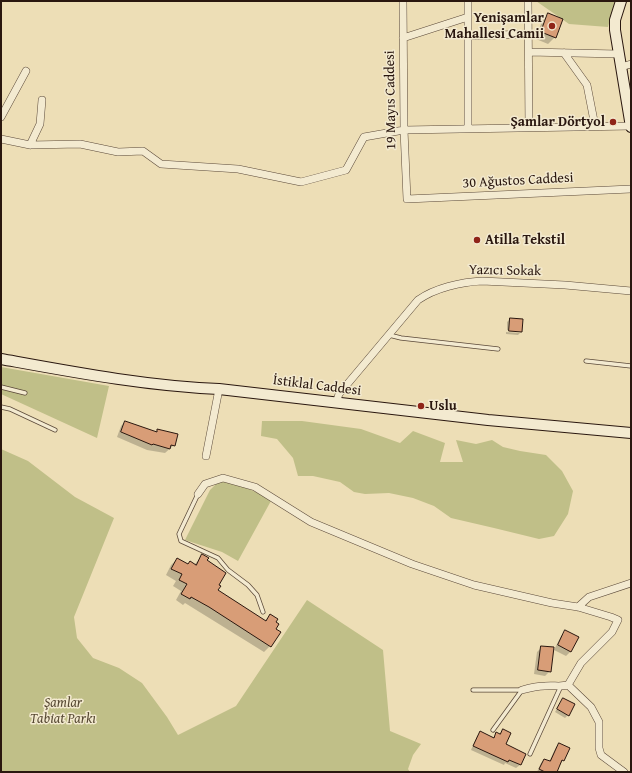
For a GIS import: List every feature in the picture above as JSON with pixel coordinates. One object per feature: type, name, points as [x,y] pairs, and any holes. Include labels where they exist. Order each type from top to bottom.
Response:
[{"type":"main road","points":[[621,1],[615,20],[615,30],[631,126]]},
{"type":"main road","name":"İstiklal Caddesi","points":[[1,359],[183,388],[219,389],[488,420],[630,431]]},
{"type":"street","name":"19 Mayıs Caddesi","points":[[403,1],[404,130],[407,199]]},
{"type":"street","points":[[468,1],[468,128]]},
{"type":"street","points":[[528,1],[529,128]]},
{"type":"street","points":[[403,38],[468,17]]},
{"type":"street","points":[[468,36],[528,34]]},
{"type":"street","points":[[529,52],[564,54],[618,54]]},
{"type":"street","points":[[564,54],[587,85],[595,126]]},
{"type":"street","points":[[620,67],[631,64]]},
{"type":"street","points":[[1,117],[26,71]]},
{"type":"street","points":[[30,145],[40,124],[42,100]]},
{"type":"street","points":[[1,139],[30,145],[80,144],[118,152],[143,151],[161,164],[238,169],[301,182],[346,170],[364,137],[404,130],[631,126]]},
{"type":"street","name":"30 Ağustos Caddesi","points":[[407,199],[631,189]]},
{"type":"street","name":"Yazıcı Sokak","points":[[336,403],[339,394],[418,300],[427,294],[469,282],[565,285],[631,291]]},
{"type":"street","points":[[206,456],[219,389]]},
{"type":"street","points":[[198,494],[205,484],[223,478],[255,487],[311,522],[412,564],[474,585],[552,603],[578,607],[618,620],[612,632],[581,663],[568,685]]},
{"type":"street","points":[[578,607],[590,597],[631,582]]},
{"type":"street","points":[[522,690],[532,687],[568,685],[592,707],[599,722],[599,748],[601,755],[624,772]]},
{"type":"lane","points":[[389,335],[401,338],[498,349]]},
{"type":"lane","points":[[586,361],[631,366]]},
{"type":"lane","points":[[1,386],[25,393]]},
{"type":"lane","points":[[1,407],[10,409],[55,430]]},
{"type":"lane","points":[[198,494],[179,534],[181,541],[218,558],[228,570],[248,585],[257,595],[263,612]]},
{"type":"lane","points":[[530,754],[560,686]]},
{"type":"lane","points":[[473,690],[522,690]]},
{"type":"lane","points":[[493,730],[522,690]]},
{"type":"green space","points":[[536,1],[615,1],[608,27],[569,24]]},
{"type":"green space","points":[[1,367],[109,386],[97,438],[1,394]]},
{"type":"green space","points":[[262,421],[302,421],[361,429],[400,443],[413,431],[445,443],[440,462],[463,462],[456,440],[476,444],[492,440],[503,447],[546,455],[562,471],[573,491],[568,514],[554,536],[539,539],[451,518],[434,506],[413,498],[389,493],[365,494],[354,492],[340,482],[313,476],[298,476],[293,458],[277,439],[261,436]]},
{"type":"green space","name":"Şamlar Tabiat Parkı","points":[[1,449],[28,461],[75,497],[114,518],[74,617],[77,638],[93,658],[119,668],[142,683],[167,717],[178,735],[236,706],[307,600],[383,650],[390,731],[421,744],[413,755],[408,769],[410,772],[1,772]]},
{"type":"green space","points":[[226,481],[272,499],[238,561],[222,552],[185,540],[210,490],[217,483]]},
{"type":"building","name":"Yenişamlar Mahallesi Camii","points":[[548,13],[563,19],[556,38],[541,32]]},
{"type":"building","points":[[510,318],[523,319],[522,332],[509,331]]},
{"type":"building","points":[[125,421],[157,432],[157,429],[178,434],[175,446],[171,445],[170,449],[152,445],[121,432]]},
{"type":"building","points":[[202,554],[209,558],[207,560],[226,573],[219,585],[221,586],[218,590],[266,621],[270,614],[278,619],[276,622],[279,624],[276,629],[281,632],[271,647],[209,607],[191,597],[190,599],[181,594],[187,584],[179,580],[182,574],[171,569],[177,558],[188,564],[190,561],[196,565]]},
{"type":"building","points":[[565,630],[579,637],[571,652],[558,645]]},
{"type":"building","points":[[541,646],[554,647],[551,672],[538,670]]},
{"type":"building","points":[[563,698],[575,704],[569,716],[557,709]]},
{"type":"building","points":[[503,729],[511,733],[506,744],[526,754],[521,765],[509,760],[508,762],[473,746],[480,731],[494,738],[496,732],[500,734]]},
{"type":"building","points":[[559,743],[570,748],[564,761],[562,760],[557,772],[545,772],[539,769],[544,759],[550,761]]},
{"type":"place","name":"Yenişamlar Mahallesi Camii","points":[[552,26]]},
{"type":"place","name":"Şamlar Dörtyol","points":[[613,122]]},
{"type":"place","name":"Atilla Tekstil","points":[[477,240]]},
{"type":"place","name":"Uslu","points":[[421,406]]}]
